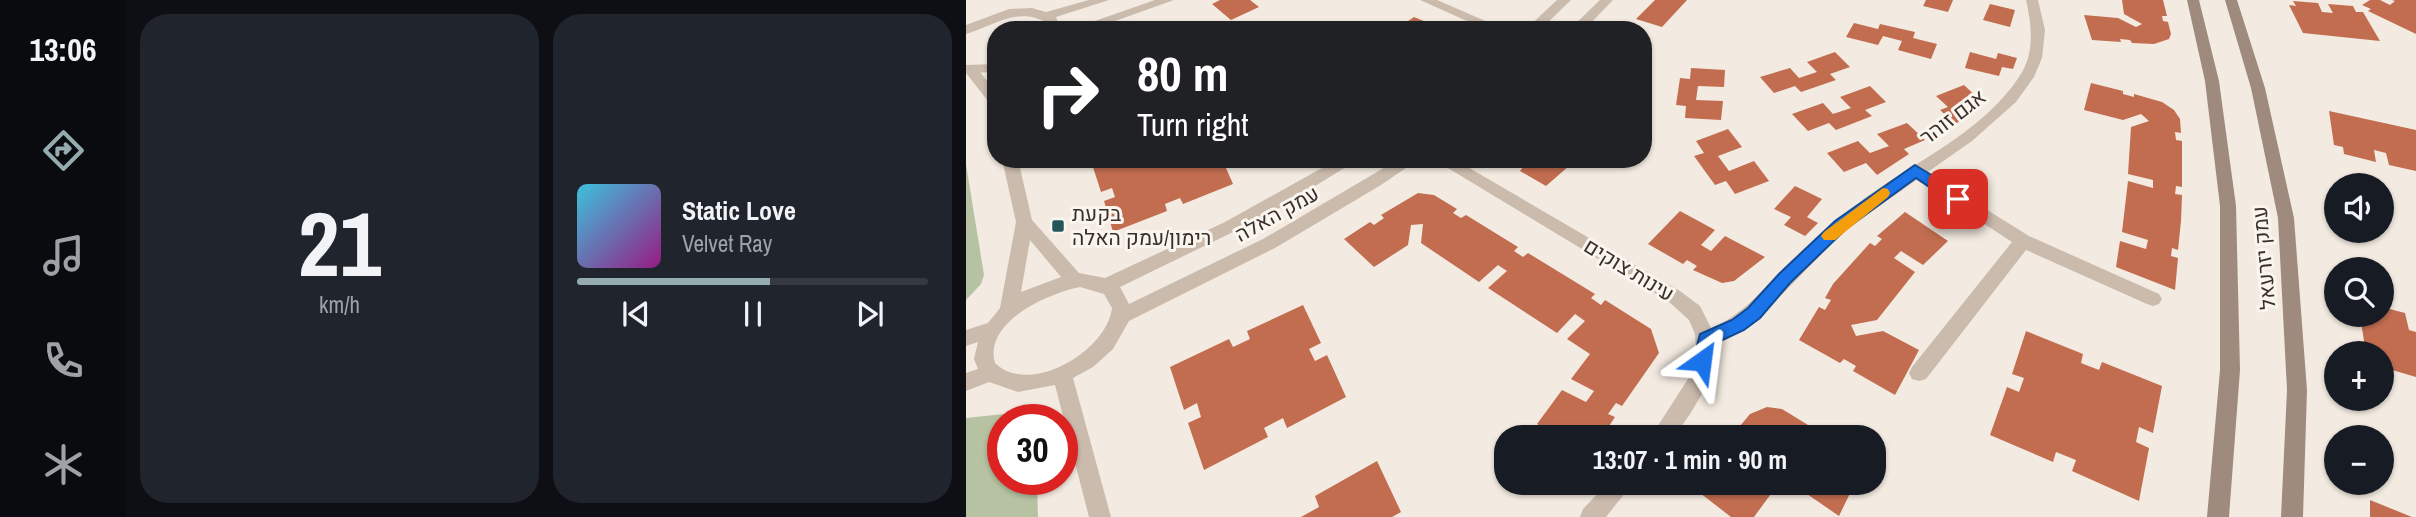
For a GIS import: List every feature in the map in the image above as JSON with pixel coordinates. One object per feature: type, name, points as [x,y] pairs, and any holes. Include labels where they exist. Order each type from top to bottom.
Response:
[{"type":"main road","name":"עמק יזרעאל","points":[[2193,0],[2212,80],[2228,206],[2230,370],[2218,517]]},
{"type":"main road","name":"עמק יזרעאל","points":[[2231,0],[2258,88],[2286,218],[2297,390],[2292,517]]},
{"type":"street","points":[[1046,16],[1103,0]]},
{"type":"street","points":[[1104,21],[1168,0]]},
{"type":"street","points":[[1426,0],[1477,21]]},
{"type":"street","points":[[1542,21],[1565,0]]},
{"type":"street","points":[[1585,21],[1607,0]]},
{"type":"street","name":"אגם זוהר","points":[[1706,339],[1738,325],[1754,313],[1784,279],[1840,225],[2005,104],[2026,78],[2038,53],[2039,23],[2032,0]]},
{"type":"street","points":[[989,21],[1007,14],[1036,13],[1053,21]]},
{"type":"street","points":[[966,30],[987,22]]},
{"type":"street","points":[[969,70],[987,69]]},
{"type":"street","points":[[969,70],[987,91]]},
{"type":"street","points":[[1009,312],[1024,222],[1012,168]]},
{"type":"street","name":"עמק האלה","points":[[1107,285],[1184,251],[1303,189],[1337,168]]},
{"type":"street","name":"עמק האלה","points":[[1121,317],[1201,282],[1327,212],[1397,168]]},
{"type":"street","name":"עינות צוקים","points":[[1456,168],[1674,296],[1697,316],[1706,339]]},
{"type":"street","points":[[1915,171],[2023,241],[2153,299]]},
{"type":"street","points":[[1024,222],[1075,281]]},
{"type":"street","points":[[1919,373],[2023,241]]},
{"type":"street","points":[[1075,281],[1095,281],[1107,285],[1117,293],[1122,303],[1121,317],[1117,329],[1095,354],[1062,374],[1041,381],[1021,383],[1003,380],[991,373],[985,364],[984,353],[995,328],[1009,312],[1047,288],[1075,281]]},
{"type":"street","points":[[966,338],[995,328]]},
{"type":"street","points":[[1670,425],[1687,403],[1698,382],[1706,339]]},
{"type":"street","points":[[966,382],[991,373]]},
{"type":"street","points":[[1062,374],[1100,517]]},
{"type":"street","points":[[1591,517],[1611,495]]},
{"type":"green space","points":[[966,164],[984,275],[981,284],[966,300]]},
{"type":"green space","points":[[987,416],[987,495],[1037,495],[1038,517],[966,517],[966,418]]},
{"type":"building","points":[[1220,0],[1250,0],[1259,7],[1231,20],[1212,4]]},
{"type":"building","points":[[1655,0],[1687,0],[1662,27],[1652,24],[1652,21],[1636,19]]},
{"type":"building","points":[[1926,0],[1953,0],[1948,12],[1923,6]]},
{"type":"building","points":[[2122,0],[2163,0],[2167,16],[2162,16],[2163,21],[2168,22],[2171,34],[2169,39],[2154,44],[2132,43],[2130,40],[2120,39],[2121,42],[2092,40],[2084,15],[2118,18],[2136,27],[2142,24],[2124,14]]},
{"type":"building","points":[[2370,0],[2380,0],[2390,5],[2395,1],[2392,0],[2416,0],[2416,34],[2368,11],[2371,9],[2362,5]]},
{"type":"building","points":[[2293,1],[2318,3],[2322,12],[2333,13],[2328,4],[2353,6],[2356,12],[2363,12],[2380,41],[2303,33],[2289,5],[2296,6]]},
{"type":"building","points":[[1990,4],[2015,10],[2010,27],[1983,20]]},
{"type":"building","points":[[1414,17],[1424,21],[1408,21]]},
{"type":"building","points":[[1854,23],[1878,29],[1880,24],[1915,32],[1913,38],[1937,44],[1931,59],[1898,50],[1902,41],[1883,36],[1878,45],[1846,37]]},
{"type":"building","points":[[1835,52],[1850,67],[1830,74],[1836,80],[1801,92],[1795,86],[1774,93],[1760,77],[1790,68],[1799,78],[1817,72],[1807,62]]},
{"type":"building","points":[[1970,52],[1996,59],[1998,53],[2017,58],[2013,69],[2002,67],[1999,76],[1965,68]]},
{"type":"building","points":[[1691,68],[1725,70],[1724,87],[1698,86],[1696,100],[1723,101],[1721,120],[1685,118],[1686,106],[1676,105],[1680,78],[1690,79]]},
{"type":"building","points":[[2091,83],[2123,91],[2123,94],[2134,97],[2134,94],[2162,102],[2174,110],[2180,119],[2181,133],[2175,132],[2176,140],[2182,141],[2182,187],[2176,186],[2175,194],[2182,195],[2181,221],[2178,250],[2172,248],[2171,256],[2178,258],[2175,290],[2116,267],[2120,241],[2146,249],[2148,240],[2122,232],[2128,181],[2153,188],[2153,180],[2128,174],[2131,127],[2149,121],[2141,114],[2123,120],[2084,110]]},
{"type":"building","points":[[1964,85],[1982,102],[1963,109],[1970,115],[1955,124],[1940,110],[1948,107],[1936,96]]},
{"type":"building","points":[[1870,86],[1886,102],[1865,110],[1872,116],[1836,130],[1829,123],[1808,131],[1792,114],[1823,103],[1833,114],[1851,108],[1840,97]]},
{"type":"building","points":[[2329,111],[2416,130],[2416,171],[2389,165],[2386,153],[2374,150],[2376,162],[2344,154],[2343,147],[2334,145]]},
{"type":"building","points":[[1907,123],[1925,140],[1904,149],[1909,154],[1877,175],[1866,163],[1844,172],[1827,153],[1858,141],[1870,153],[1889,146],[1877,134]]},
{"type":"building","points":[[1728,129],[1742,147],[1718,156],[1729,171],[1754,161],[1769,181],[1735,194],[1726,181],[1715,185],[1694,156],[1704,153],[1696,141]]},
{"type":"building","points":[[1093,168],[1226,168],[1233,184],[1183,204],[1180,198],[1165,204],[1167,211],[1113,232],[1104,201],[1115,197],[1112,188],[1101,192]]},
{"type":"building","points":[[1522,168],[1567,168],[1546,186],[1520,171]]},
{"type":"building","points":[[1795,186],[1822,199],[1807,217],[1818,223],[1805,236],[1784,225],[1791,217],[1774,209]]},
{"type":"building","points":[[1418,193],[1434,195],[1457,209],[1453,213],[1461,218],[1466,215],[1518,247],[1514,251],[1523,257],[1528,253],[1595,294],[1591,298],[1601,305],[1605,300],[1651,329],[1659,353],[1622,406],[1616,403],[1608,414],[1615,417],[1610,425],[1537,424],[1562,390],[1586,402],[1594,391],[1571,379],[1590,354],[1567,339],[1585,321],[1575,314],[1557,333],[1488,288],[1507,271],[1498,265],[1479,282],[1421,243],[1423,224],[1411,225],[1408,245],[1374,267],[1344,239],[1370,222],[1374,225],[1384,218],[1381,215]]},
{"type":"building","points":[[1680,211],[1715,230],[1701,245],[1711,251],[1725,236],[1765,257],[1734,281],[1722,283],[1693,270],[1697,266],[1687,260],[1683,264],[1648,244]]},
{"type":"building","points":[[1905,212],[1948,241],[1923,265],[1901,251],[1894,258],[1915,272],[1877,320],[1851,325],[1856,336],[1883,331],[1919,350],[1895,395],[1853,371],[1856,366],[1844,359],[1840,363],[1799,340],[1819,307],[1825,310],[1831,300],[1825,298],[1833,284],[1870,243],[1875,246],[1882,239],[1877,236]]},
{"type":"building","points":[[1303,305],[1321,343],[1309,349],[1315,361],[1327,355],[1346,397],[1287,428],[1283,418],[1264,428],[1268,437],[1204,470],[1188,423],[1201,417],[1197,403],[1184,410],[1170,367],[1229,339],[1233,347],[1250,339],[1247,331]]},
{"type":"building","points":[[2394,310],[2405,313],[2409,330],[2416,332],[2416,377],[2394,371],[2394,341],[2364,341],[2362,327],[2394,327]]},
{"type":"building","points":[[2026,331],[2083,354],[2081,363],[2099,370],[2102,362],[2162,386],[2153,433],[2139,427],[2136,442],[2149,448],[2139,501],[2072,471],[2076,460],[2056,452],[2053,462],[1990,435],[2007,387],[2019,392],[2024,378],[2012,374]]},
{"type":"building","points":[[1767,407],[1782,409],[1808,425],[1741,425],[1750,414]]},
{"type":"building","points":[[1377,461],[1401,512],[1392,517],[1301,517],[1319,507],[1315,496]]},
{"type":"building","points":[[1703,495],[1770,495],[1754,517],[1731,517]]},
{"type":"building","points":[[1808,495],[1849,495],[1839,516]]},
{"type":"building","points":[[2370,500],[2412,517],[2370,517]]},
{"type":"slow traffic","points":[[1829,236],[1883,193]]},
{"type":"place","name":"בקעת רימון/עמק האלה","points":[[1058,226]]},
{"type":"route","points":[[1702,361],[1706,339],[1738,325],[1754,313],[1784,279],[1840,225],[1915,171],[1958,199]]}]
